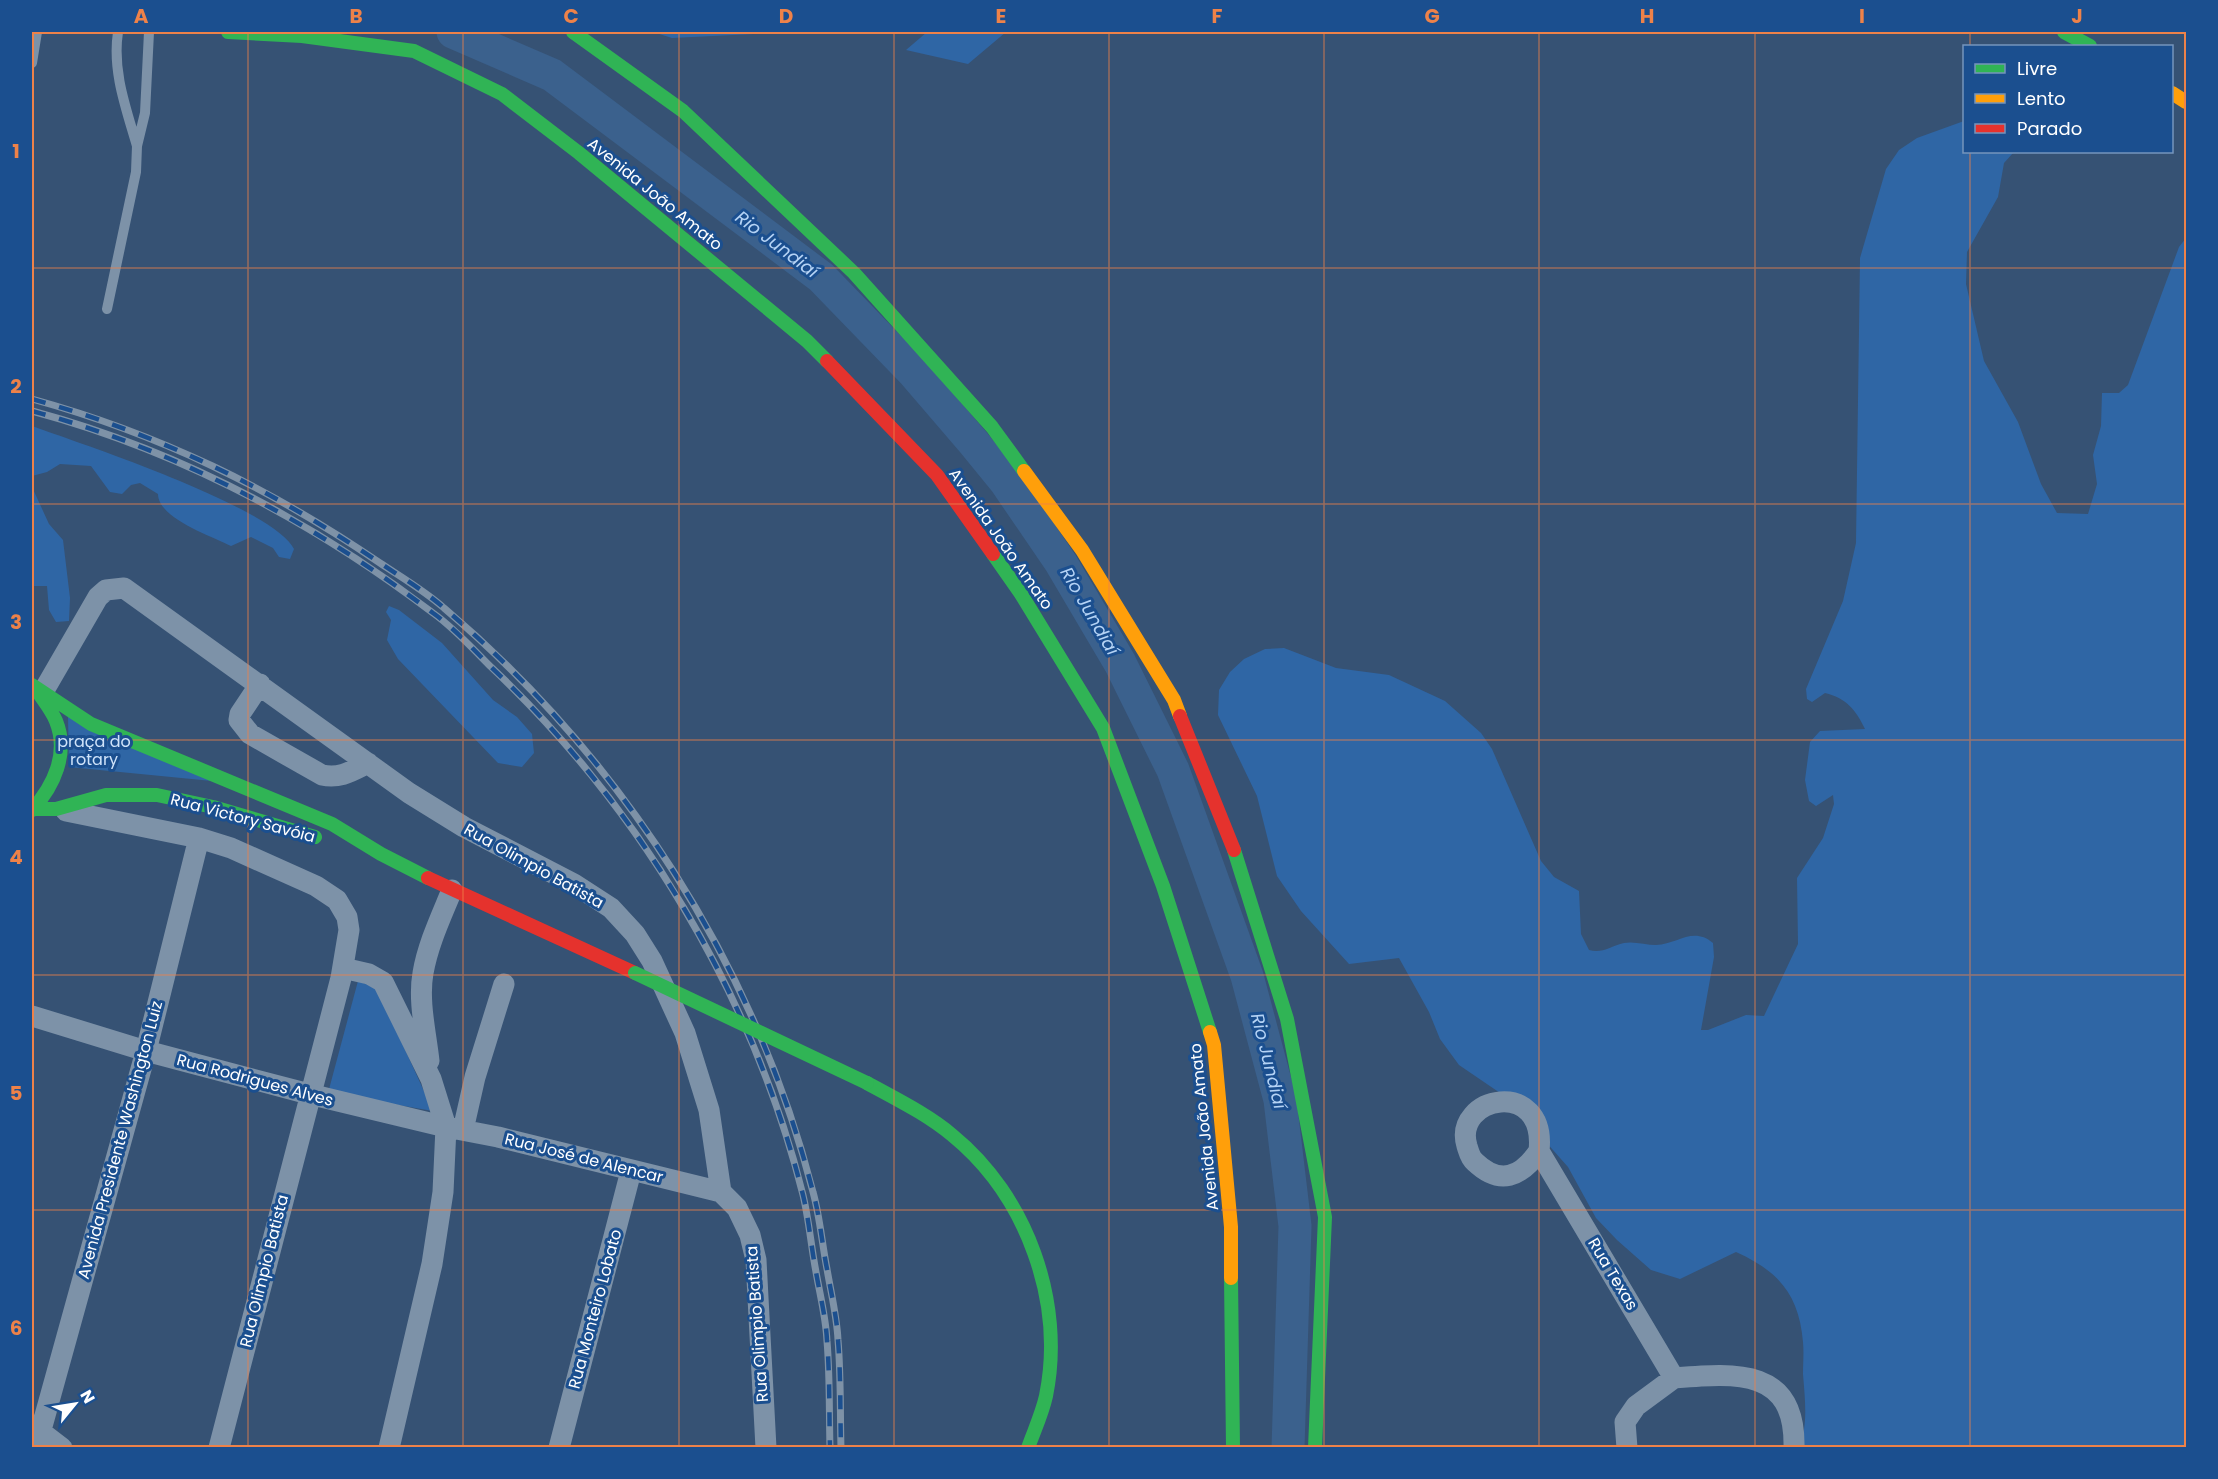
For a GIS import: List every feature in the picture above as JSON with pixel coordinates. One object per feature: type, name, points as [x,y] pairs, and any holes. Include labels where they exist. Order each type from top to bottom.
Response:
[{"type":"main road","name":"Avenida João Amato","points":[[228,32],[302,36],[414,51],[502,94],[579,153],[807,341],[937,475],[1020,594],[1103,728],[1163,886],[1214,1044],[1231,1227],[1233,1448]]},
{"type":"main road","points":[[573,32],[683,111],[854,273],[992,428],[1082,550],[1174,700],[1237,858],[1287,1019],[1324,1217],[1315,1448]]},
{"type":"main road","points":[[2064,32],[2088,45]]},
{"type":"main road","points":[[2173,94],[2187,102]]},
{"type":"main road","points":[[32,809],[53,782],[62,749],[56,721],[36,688]]},
{"type":"main road","points":[[36,688],[91,724],[332,824],[381,854],[452,890],[635,973],[867,1083],[919,1111],[962,1143],[995,1179],[1018,1218],[1044,1281],[1053,1334],[1046,1397],[1028,1448]]},
{"type":"main road","name":"Rua Victory Savóia","points":[[32,809],[56,809],[106,795],[158,795],[213,807],[343,846],[381,854]]},
{"type":"street","name":"Rua Olimpio Batista","points":[[36,688],[98,597],[115,586],[132,591],[409,793],[464,827],[574,884],[611,908],[635,934],[652,961],[685,1033],[709,1110],[721,1191],[737,1208],[750,1235],[756,1260],[766,1448]]},
{"type":"street","points":[[260,684],[240,714],[239,720],[242,727],[250,734],[322,775],[333,778],[343,776],[368,763]]},
{"type":"street","points":[[56,809],[200,838],[231,848],[316,886],[337,900],[347,917],[349,930],[343,968],[309,1094]]},
{"type":"street","name":"Avenida Presidente Washington Luiz","points":[[35,1435],[146,1051],[200,838]]},
{"type":"street","points":[[431,1079],[423,1006],[423,974],[434,933],[452,890]]},
{"type":"street","points":[[343,968],[369,974],[382,982],[454,1129]]},
{"type":"street","points":[[391,1447],[432,1264],[454,1129],[476,1077],[504,984]]},
{"type":"street","name":"Rua Rodrigues Alves","points":[[32,1016],[146,1051],[454,1129]]},
{"type":"street","name":"Rua Olimpio Batista","points":[[219,1448],[309,1094]]},
{"type":"street","name":"Rua Texas","points":[[1539,1152],[1527,1168],[1507,1177],[1487,1173],[1471,1159],[1465,1138],[1470,1118],[1486,1104],[1506,1100],[1523,1106],[1535,1118],[1541,1134],[1539,1152],[1674,1378]]},
{"type":"street","name":"Rua José de Alencar","points":[[454,1129],[721,1191]]},
{"type":"street","name":"Rua Monteiro Lobato","points":[[559,1448],[631,1171]]},
{"type":"street","points":[[1627,1448],[1625,1422],[1636,1406],[1674,1378],[1729,1373],[1760,1380],[1782,1396],[1791,1414],[1794,1448]]},
{"type":"street","points":[[35,1435],[62,1448]]},
{"type":"lane","points":[[32,63],[37,32]]},
{"type":"lane","points":[[118,32],[115,53],[119,79],[137,146]]},
{"type":"lane","points":[[107,309],[136,172],[137,146],[145,113],[149,32]]},
{"type":"green space","points":[[653,32],[794,32],[672,38]]},
{"type":"green space","points":[[927,32],[1006,32],[968,64],[906,50]]},
{"type":"green space","points":[[1963,121],[1963,153],[2013,153],[2004,163],[1998,197],[1967,252],[1966,284],[1984,361],[2018,422],[2041,484],[2057,513],[2088,514],[2097,484],[2093,455],[2101,426],[2102,393],[2119,393],[2128,385],[2179,247],[2186,238],[2186,1447],[1800,1447],[1805,1411],[1803,1342],[1797,1310],[1784,1286],[1764,1267],[1736,1252],[1680,1279],[1651,1270],[1617,1240],[1596,1218],[1568,1167],[1506,1097],[1459,1065],[1440,1039],[1429,1012],[1399,958],[1349,964],[1301,911],[1277,876],[1257,796],[1218,715],[1219,690],[1230,672],[1244,659],[1265,649],[1284,648],[1336,668],[1389,675],[1445,701],[1481,733],[1492,749],[1541,861],[1554,877],[1579,891],[1581,934],[1589,950],[1602,950],[1628,943],[1664,944],[1692,936],[1706,938],[1713,943],[1714,957],[1701,1030],[1708,1030],[1746,1015],[1764,1016],[1798,944],[1797,878],[1823,838],[1834,804],[1833,795],[1816,806],[1809,801],[1805,780],[1810,742],[1820,731],[1865,729],[1858,716],[1845,702],[1825,693],[1812,702],[1807,699],[1806,689],[1843,601],[1856,543],[1860,258],[1886,169],[1899,150],[1917,138]]},
{"type":"green space","points":[[32,426],[174,478],[215,496],[279,532],[294,549],[290,559],[279,557],[273,548],[251,537],[231,546],[187,525],[167,511],[160,503],[158,494],[140,483],[131,485],[122,494],[110,492],[91,466],[60,464],[47,472],[32,476]]},
{"type":"green space","points":[[32,487],[49,524],[63,540],[70,598],[69,621],[56,622],[49,610],[47,586],[32,586]]},
{"type":"green space","points":[[389,606],[399,610],[442,643],[493,700],[517,717],[532,734],[534,753],[522,767],[498,763],[398,659],[387,640],[391,620],[386,612]]},
{"type":"green space","name":"praça do rotary","points":[[68,716],[212,781],[69,767]]},
{"type":"green space","points":[[358,981],[377,988],[433,1111],[328,1093]]},
{"type":"waterway","name":"Rio Jundiaí","points":[[453,32],[552,75],[821,277],[913,372],[1005,481],[1061,563],[1120,663],[1173,770],[1247,976],[1280,1100],[1295,1226],[1288,1448]]},
{"type":"railway","points":[[32,399],[124,429],[212,466],[297,511],[413,584],[444,608],[509,667],[569,731],[624,799],[674,872],[718,947],[756,1026],[788,1108],[815,1201],[835,1314],[840,1367],[841,1448]]},
{"type":"railway","points":[[32,411],[86,427],[191,468],[292,519],[340,549],[387,580],[456,632],[544,721],[595,780],[642,843],[684,908],[722,977],[754,1048],[781,1121],[805,1204],[825,1324],[829,1368],[830,1448]]},
{"type":"traffic: fast","points":[[228,32],[302,36],[414,51],[502,94],[579,153],[807,341],[827,361]]},
{"type":"traffic: fast","points":[[573,32],[683,111],[854,273],[992,427],[1024,471]]},
{"type":"traffic: fast","points":[[2064,32],[2088,45]]},
{"type":"traffic: fast","points":[[993,554],[1021,594],[1103,728],[1163,886],[1210,1032]]},
{"type":"traffic: fast","points":[[32,685],[91,724],[332,824],[381,854],[428,878]]},
{"type":"traffic: fast","points":[[32,810],[53,780],[61,745],[56,721],[36,689]]},
{"type":"traffic: fast","points":[[33,809],[56,809],[106,795],[157,795],[213,807],[315,837]]},
{"type":"traffic: fast","points":[[1234,850],[1287,1019],[1325,1217],[1315,1448]]},
{"type":"traffic: fast","points":[[635,973],[867,1083]]},
{"type":"traffic: fast","points":[[867,1083],[922,1114],[952,1135],[978,1160],[1001,1188],[1020,1220],[1034,1253],[1044,1288],[1050,1324],[1050,1360],[1046,1396],[1028,1448]]},
{"type":"traffic: fast","points":[[1231,1278],[1233,1448]]},
{"type":"traffic: slow","points":[[2173,94],[2186,102]]},
{"type":"traffic: slow","points":[[1024,471],[1082,550],[1174,700],[1180,716]]},
{"type":"traffic: slow","points":[[1210,1032],[1214,1045],[1231,1227],[1231,1278]]},
{"type":"traffic: jam","points":[[827,361],[937,475],[993,554]]},
{"type":"traffic: jam","points":[[1180,716],[1234,850]]},
{"type":"traffic: jam","points":[[428,878],[635,973]]}]
